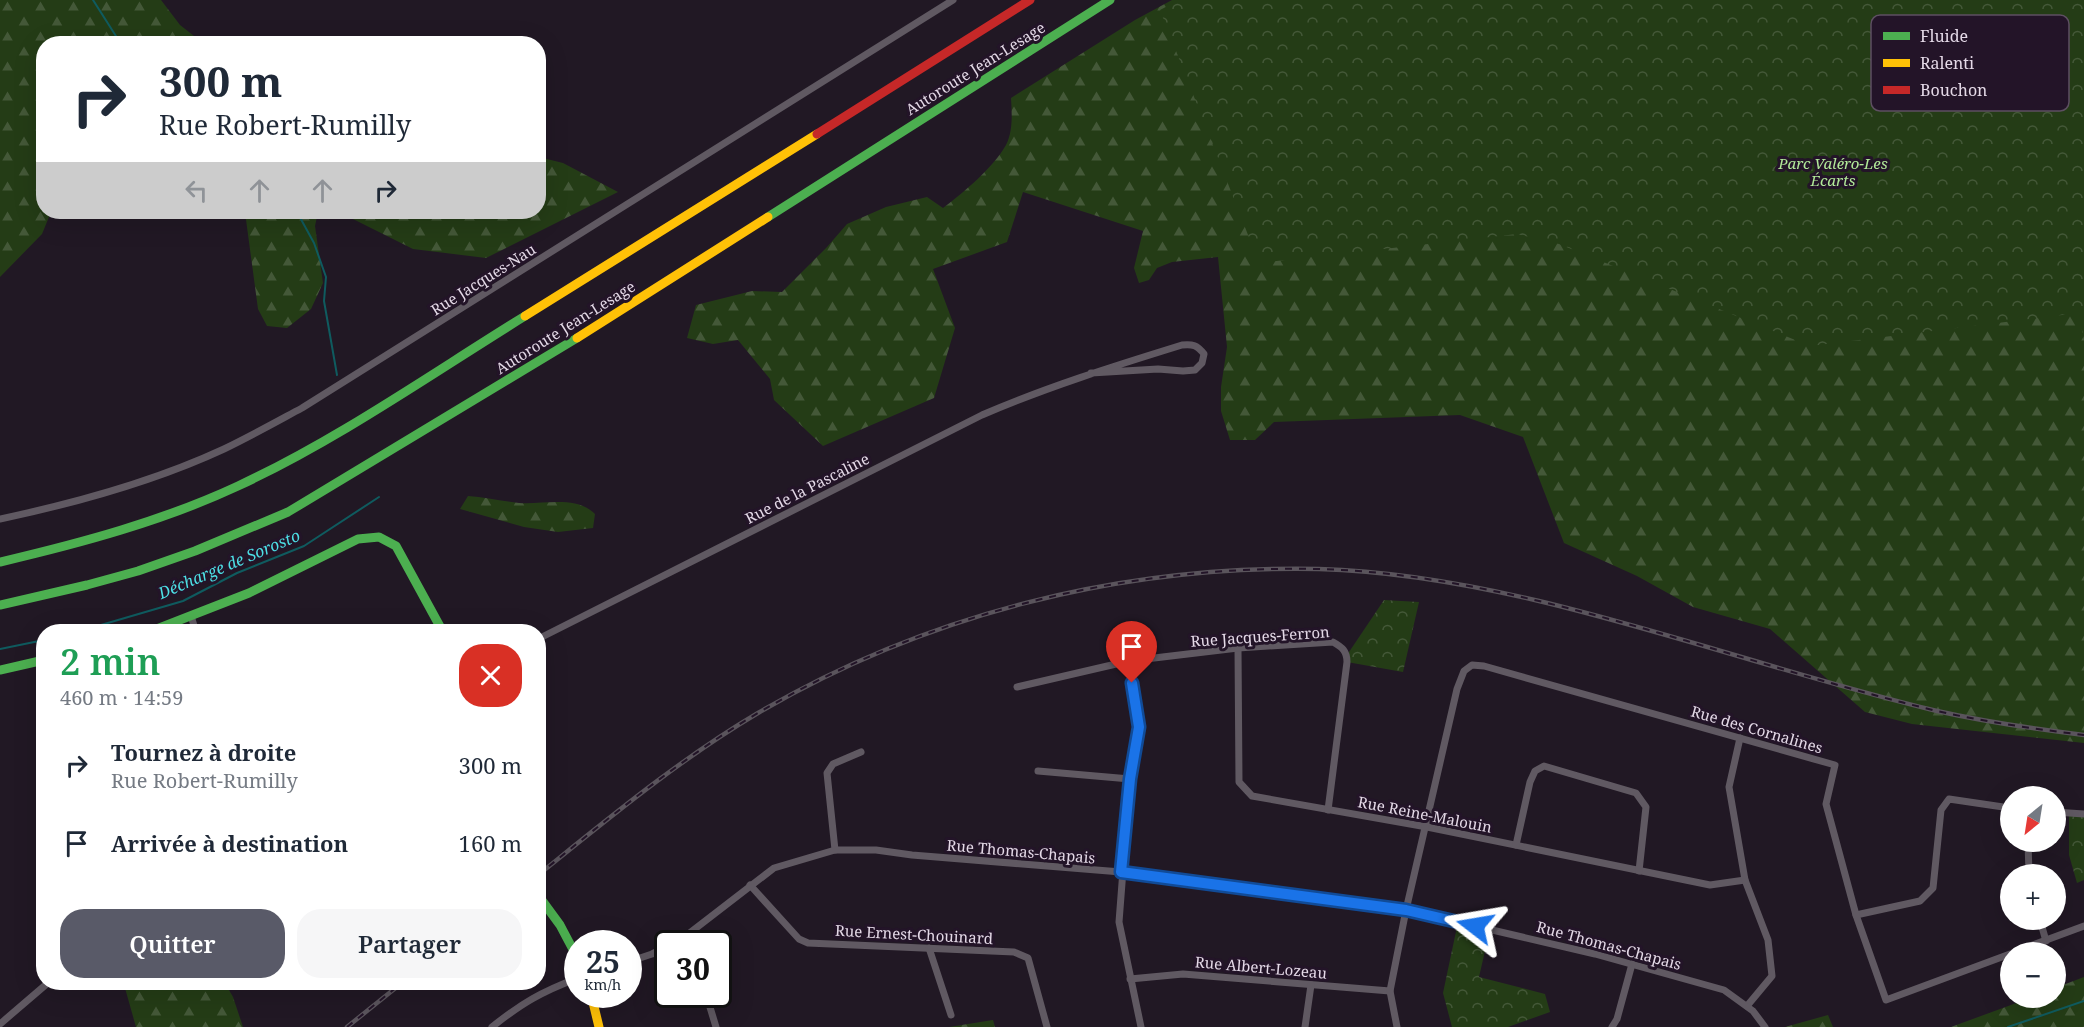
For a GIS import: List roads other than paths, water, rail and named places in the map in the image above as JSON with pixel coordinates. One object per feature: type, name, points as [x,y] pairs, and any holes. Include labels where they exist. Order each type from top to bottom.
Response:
[{"type":"main road","name":"Autoroute Jean-Lesage","points":[[0,562],[135,526],[224,492],[294,457],[338,432],[1030,0]]},
{"type":"main road","name":"Autoroute Jean-Lesage","points":[[0,605],[82,587],[140,570],[288,512],[544,359],[1110,0]]},
{"type":"main road","points":[[170,624],[249,592],[358,538],[379,537],[396,546],[440,624]]},
{"type":"main road","points":[[0,556],[37,553]]},
{"type":"main road","points":[[0,612],[50,599],[82,587]]},
{"type":"main road","points":[[0,670],[36,662]]},
{"type":"main road","points":[[546,906],[564,933]]},
{"type":"main road","points":[[594,1008],[599,1027]]},
{"type":"street","name":"Rue Jacques-Nau","points":[[0,519],[107,493],[182,466],[222,450],[302,408],[953,0]]},
{"type":"street","name":"Rue de la Pascaline","points":[[546,634],[982,415],[1033,393],[1091,373],[1182,345],[1198,346],[1204,354],[1202,363],[1195,369],[1091,373]]},
{"type":"street","points":[[191,616],[194,624]]},
{"type":"street","name":"Rue Jacques-Ferron","points":[[1017,687],[1129,661],[1238,648],[1333,642],[1342,647],[1347,655],[1328,810]]},
{"type":"street","name":"Rue Reine-Malouin","points":[[1238,648],[1239,782],[1251,796],[1427,827],[1710,885],[1744,880]]},
{"type":"street","points":[[1129,661],[1139,727],[1130,779],[1121,872],[1119,922],[1141,1027]]},
{"type":"street","name":"Rue des Cornalines","points":[[1427,827],[1457,689],[1464,671],[1472,665],[1484,666],[1835,765],[1826,804],[1856,915],[1886,1000],[2000,957]]},
{"type":"street","points":[[1740,738],[1729,787],[1744,880],[1768,940],[1772,976],[1747,1006]]},
{"type":"street","points":[[834,850],[827,772],[833,764],[861,752]]},
{"type":"street","points":[[1516,845],[1530,782],[1535,771],[1544,766],[1636,792],[1646,807],[1639,871]]},
{"type":"street","points":[[1038,771],[1130,779]]},
{"type":"street","points":[[1856,915],[1920,901],[1933,888],[1941,810],[1948,799],[2000,807]]},
{"type":"street","points":[[2066,813],[2084,814]]},
{"type":"street","points":[[1397,1027],[1390,991],[1406,910],[1427,827]]},
{"type":"street","name":"Rue Thomas-Chapais","points":[[693,930],[774,868],[834,850],[876,850],[1121,872],[1406,910],[1632,964],[1724,990],[1753,1011],[1765,1027]]},
{"type":"street","name":"Rue Ernest-Chouinard","points":[[750,885],[799,939],[808,943],[1014,952],[1028,958],[1047,1027]]},
{"type":"street","name":"Rue des Cornalines","points":[[2043,942],[2084,926]]},
{"type":"street","points":[[2043,930],[2046,941]]},
{"type":"street","points":[[929,948],[951,1015]]},
{"type":"street","points":[[1612,1027],[1617,1019],[1632,964]]},
{"type":"street","name":"Rue Albert-Lozeau","points":[[1130,979],[1183,974],[1390,991]]},
{"type":"street","points":[[546,990],[564,983]]},
{"type":"street","points":[[1305,1027],[1311,984]]},
{"type":"street","points":[[0,1024],[40,990]]},
{"type":"street","points":[[492,1027],[521,1004],[545,990]]},
{"type":"street","points":[[710,1008],[716,1027]]},
{"type":"waterway","name":"Décharge de Sorosto","points":[[93,0],[116,36]]},
{"type":"waterway","name":"Décharge de Sorosto","points":[[301,219],[314,243],[326,277],[324,301],[337,375]]},
{"type":"waterway","name":"Décharge de Sorosto","points":[[104,624],[183,601],[237,573],[304,546],[379,497]]},
{"type":"waterway","name":"Décharge de Sorosto","points":[[0,649],[36,642]]},
{"type":"waterway","points":[[2008,1027],[2084,1001]]},
{"type":"railway","points":[[546,869],[645,790],[701,750],[758,713],[823,678],[889,648],[958,623],[1028,602],[1099,587],[1172,576],[1245,570],[1319,569],[1374,572],[1457,584],[1589,614],[1837,685],[1937,711],[2010,725],[2084,735]]},
{"type":"railway","points":[[347,1027],[393,990]]},
{"type":"park label","name":"Parc Valéro-Les Écarts","points":[[1833,172]]}]
